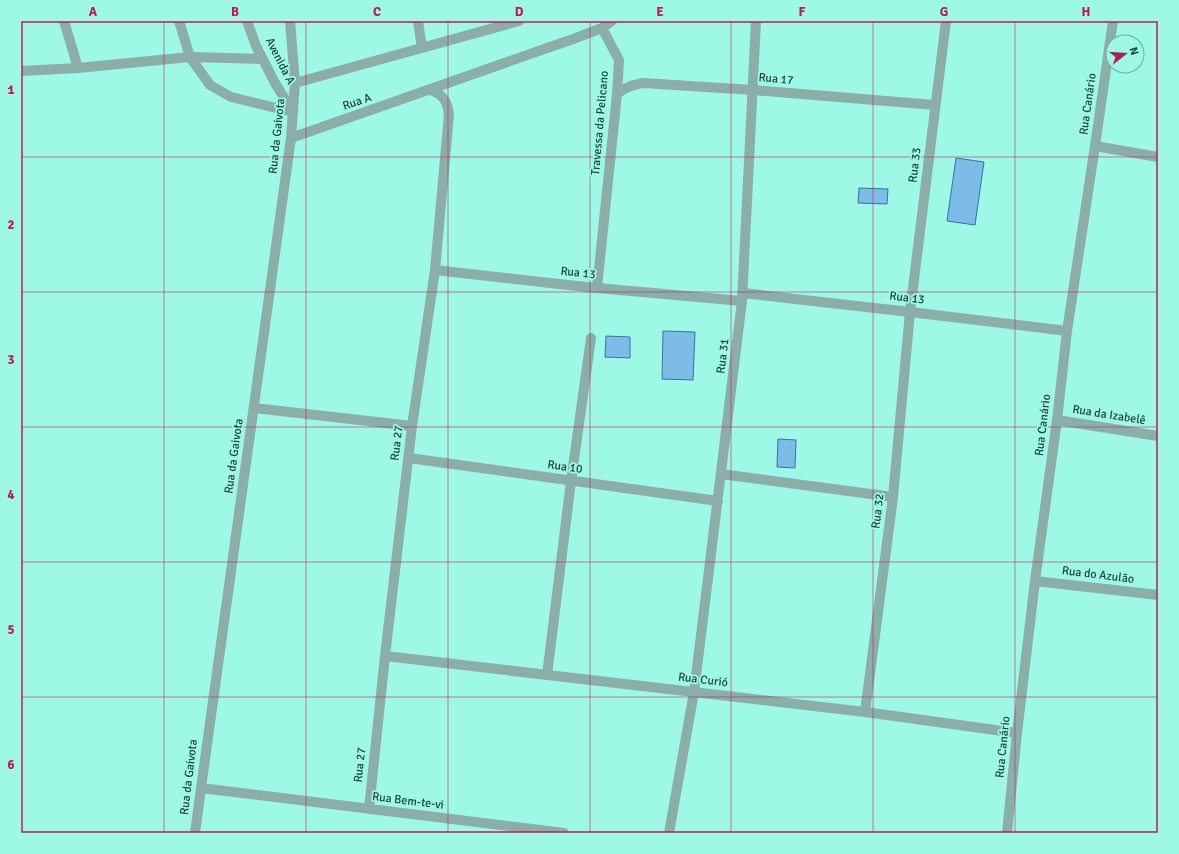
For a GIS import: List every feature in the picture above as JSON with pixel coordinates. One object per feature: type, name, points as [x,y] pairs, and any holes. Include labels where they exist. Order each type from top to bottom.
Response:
[{"type":"street","points":[[64,21],[78,68]]},
{"type":"street","points":[[179,21],[190,57],[210,85],[231,96],[293,112]]},
{"type":"street","name":"Avenida A","points":[[247,21],[262,58],[275,84],[293,112]]},
{"type":"street","name":"Rua da Gaivota","points":[[195,833],[200,788],[291,138],[295,83],[290,21]]},
{"type":"street","points":[[418,21],[422,48]]},
{"type":"street","points":[[295,83],[519,21]]},
{"type":"street","points":[[430,90],[573,39],[602,28],[612,21]]},
{"type":"street","name":"Rua 31","points":[[669,833],[694,692],[743,297],[756,21]]},
{"type":"street","name":"Rua 33","points":[[910,312],[946,21]]},
{"type":"street","name":"Rua Canário","points":[[1007,833],[1035,581],[1057,420],[1067,331],[1113,21]]},
{"type":"street","name":"Travessa da Pelicano","points":[[597,288],[617,94],[618,60],[602,28]]},
{"type":"street","points":[[21,71],[78,68],[190,57],[262,58]]},
{"type":"street","name":"Rua 17","points":[[617,94],[623,89],[632,85],[643,83],[753,90],[935,105]]},
{"type":"street","name":"Rua A","points":[[291,138],[430,90]]},
{"type":"street","name":"Rua 27","points":[[369,809],[412,426],[435,270],[449,114],[447,104],[443,98],[439,93],[430,90]]},
{"type":"street","points":[[1095,146],[1158,157]]},
{"type":"street","name":"Rua 13","points":[[435,270],[597,288],[743,297],[910,312],[1067,331]]},
{"type":"street","name":"Rua 32","points":[[865,712],[893,497],[910,312]]},
{"type":"street","points":[[548,675],[571,481],[591,338]]},
{"type":"street","points":[[254,408],[412,426]]},
{"type":"street","name":"Rua da Izabelê","points":[[1057,420],[1158,436]]},
{"type":"street","name":"Rua 10","points":[[409,458],[718,501]]},
{"type":"street","points":[[721,474],[893,497]]},
{"type":"street","name":"Rua do Azulão","points":[[1035,581],[1158,595]]},
{"type":"street","name":"Rua Curió","points":[[385,656],[865,712],[1017,733]]},
{"type":"street","name":"Rua Bem-te-vi","points":[[200,788],[564,833]]},
{"type":"building","points":[[956,158],[984,162],[975,225],[947,221]]},
{"type":"building","points":[[859,188],[888,189],[887,204],[858,203]]},
{"type":"building","points":[[663,331],[695,332],[693,380],[662,379]]},
{"type":"building","points":[[606,336],[630,337],[630,358],[605,357]]},
{"type":"building","points":[[778,439],[796,440],[795,468],[777,467]]}]
